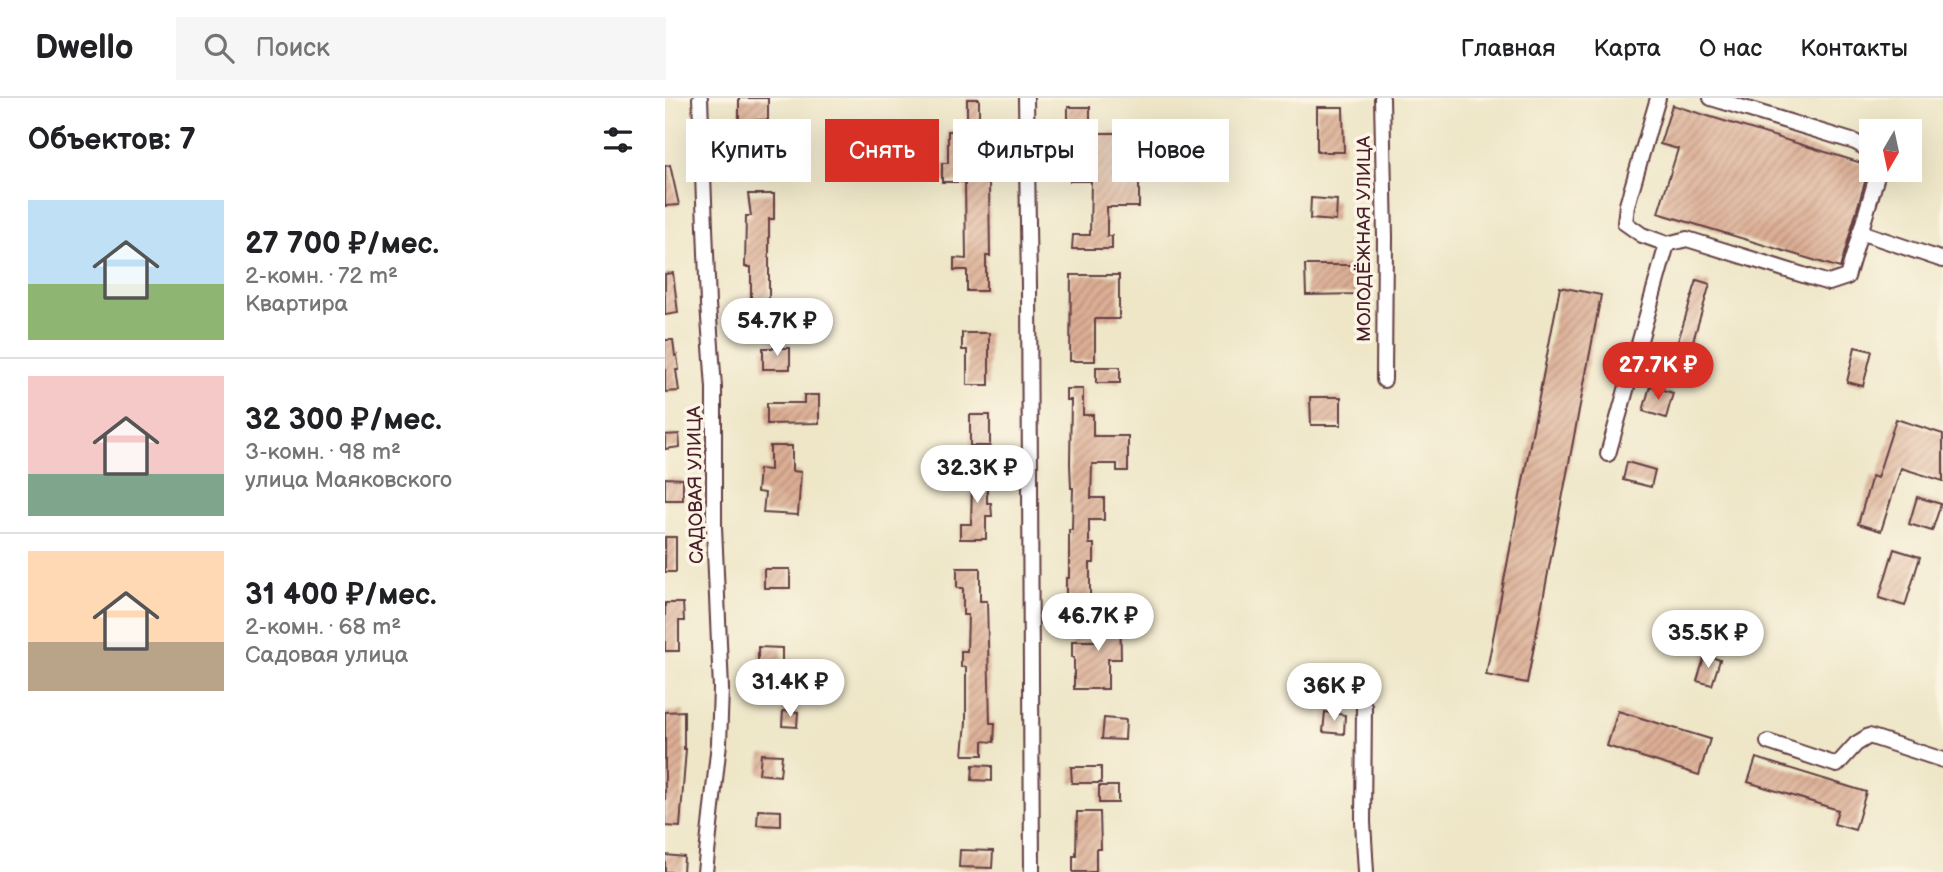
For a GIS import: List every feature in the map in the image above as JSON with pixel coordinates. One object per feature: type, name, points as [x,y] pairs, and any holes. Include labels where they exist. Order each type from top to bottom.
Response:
[{"type":"street","name":"САДОВАЯ УЛИЦА","points":[[700,98],[714,388],[714,527],[721,689],[719,743],[705,872]]},
{"type":"street","points":[[1026,98],[1032,872]]},
{"type":"street","name":"МОЛОДЁЖНАЯ УЛИЦА","points":[[1383,98],[1384,380]]},
{"type":"street","points":[[1658,98],[1627,205],[1625,223],[1642,235],[1667,244],[1687,239],[1829,284],[1847,277],[1875,182]]},
{"type":"street","points":[[1711,98],[1859,144]]},
{"type":"street","points":[[1860,232],[1943,261]]},
{"type":"street","points":[[1608,454],[1667,244]]},
{"type":"street","points":[[1364,706],[1363,822],[1366,872]]},
{"type":"street","points":[[1768,742],[1837,765],[1856,744],[1869,736],[1942,757]]},
{"type":"building","points":[[739,98],[768,98],[768,119],[739,119]]},
{"type":"building","points":[[967,99],[979,99],[979,119],[967,119]]},
{"type":"building","points":[[1672,105],[1859,162],[1859,182],[1865,182],[1840,268],[1658,213],[1678,149],[1660,144]]},
{"type":"building","points":[[1068,107],[1090,107],[1090,119],[1068,119]]},
{"type":"building","points":[[1317,107],[1343,107],[1344,152],[1317,152]]},
{"type":"building","points":[[948,131],[953,131],[953,182],[942,182],[942,163],[948,163]]},
{"type":"building","points":[[1098,133],[1112,133],[1112,182],[1139,182],[1139,207],[1107,207],[1107,236],[1112,236],[1112,249],[1072,249],[1073,235],[1090,235],[1091,182],[1098,182]]},
{"type":"building","points":[[670,165],[679,205],[665,206],[665,166]]},
{"type":"building","points":[[965,182],[989,182],[990,256],[986,256],[986,291],[967,291],[967,270],[954,270],[954,258],[966,259]]},
{"type":"building","points":[[748,194],[774,194],[774,219],[769,219],[769,322],[745,322],[745,304],[751,304],[751,267],[745,267],[746,216],[751,216]]},
{"type":"building","points":[[1311,198],[1337,200],[1336,221],[1310,219]]},
{"type":"building","points":[[1305,265],[1361,265],[1361,294],[1306,295]]},
{"type":"building","points":[[673,273],[678,313],[665,315],[665,274]]},
{"type":"building","points":[[1071,275],[1119,275],[1119,319],[1095,319],[1095,361],[1070,361]]},
{"type":"building","points":[[1697,280],[1710,284],[1687,361],[1673,357]]},
{"type":"building","points":[[1560,287],[1601,295],[1527,683],[1486,675]]},
{"type":"building","points":[[962,333],[989,333],[989,385],[967,385],[967,350],[962,350]]},
{"type":"building","points":[[665,340],[673,340],[679,370],[676,370],[679,391],[665,392]]},
{"type":"building","points":[[1855,347],[1872,351],[1863,386],[1847,382]]},
{"type":"building","points":[[763,348],[790,348],[790,369],[763,369]]},
{"type":"building","points":[[1096,367],[1120,367],[1120,383],[1096,383]]},
{"type":"building","points":[[1650,386],[1673,393],[1666,418],[1643,411]]},
{"type":"building","points":[[1066,389],[1083,389],[1083,415],[1093,415],[1093,436],[1128,436],[1128,471],[1117,471],[1117,464],[1092,464],[1091,498],[1104,498],[1104,520],[1089,520],[1089,544],[1094,544],[1094,563],[1090,563],[1090,616],[1071,616],[1071,596],[1066,596],[1073,488],[1070,464],[1071,400],[1066,400]]},
{"type":"building","points":[[804,395],[819,395],[819,423],[767,424],[767,403],[804,403]]},
{"type":"building","points":[[1310,397],[1341,397],[1341,425],[1311,425]]},
{"type":"building","points":[[970,415],[990,415],[990,446],[970,446]]},
{"type":"building","points":[[1896,419],[1943,434],[1943,481],[1901,468],[1881,531],[1858,524],[1872,476],[1877,478]]},
{"type":"building","points":[[679,434],[680,447],[665,449],[665,435]]},
{"type":"building","points":[[770,446],[792,446],[792,471],[801,472],[798,515],[763,513],[765,493],[757,492],[759,469],[770,470]]},
{"type":"building","points":[[1627,462],[1655,470],[1651,487],[1623,480]]},
{"type":"building","points":[[965,469],[987,469],[987,503],[991,503],[992,516],[986,516],[986,539],[960,539],[960,524],[971,524],[972,484],[965,484]]},
{"type":"building","points":[[665,478],[683,479],[683,500],[665,500]]},
{"type":"building","points":[[1917,497],[1941,504],[1932,531],[1909,524]]},
{"type":"building","points":[[665,537],[676,537],[676,572],[665,572]]},
{"type":"building","points":[[1894,549],[1920,557],[1905,606],[1879,598]]},
{"type":"building","points":[[957,568],[980,568],[980,601],[987,601],[990,723],[995,723],[994,742],[983,741],[983,755],[963,755],[966,667],[961,667],[961,651],[967,651],[968,615],[963,615],[963,588],[957,588]]},
{"type":"building","points":[[764,569],[790,569],[790,588],[764,588]]},
{"type":"building","points":[[665,603],[683,603],[684,621],[679,621],[679,651],[665,651]]},
{"type":"building","points":[[1100,607],[1120,607],[1121,659],[1108,659],[1108,689],[1074,689],[1072,641],[1100,641]]},
{"type":"building","points":[[758,647],[782,648],[782,674],[788,674],[788,698],[763,697],[764,666],[758,666]]},
{"type":"building","points":[[1705,655],[1720,660],[1712,685],[1697,681]]},
{"type":"building","points":[[684,711],[686,749],[680,827],[665,826],[665,712]]},
{"type":"building","points":[[783,711],[798,712],[797,727],[782,726]]},
{"type":"building","points":[[1618,711],[1710,739],[1699,775],[1607,746]]},
{"type":"building","points":[[1325,712],[1345,715],[1344,734],[1323,732]]},
{"type":"building","points":[[1104,718],[1126,720],[1125,740],[1102,739]]},
{"type":"building","points":[[761,754],[782,755],[780,776],[759,774]]},
{"type":"building","points":[[1756,758],[1866,792],[1855,830],[1834,824],[1838,810],[1748,782]]},
{"type":"building","points":[[973,765],[992,766],[992,781],[972,780]]},
{"type":"building","points":[[1071,767],[1101,767],[1101,783],[1072,783]]},
{"type":"building","points":[[1099,786],[1118,786],[1118,803],[1099,803]]},
{"type":"building","points":[[758,810],[781,811],[781,826],[757,825]]},
{"type":"building","points":[[1077,812],[1100,812],[1101,849],[1096,849],[1096,872],[1073,872]]},
{"type":"building","points":[[960,850],[993,851],[992,868],[959,867]]},
{"type":"building","points":[[665,855],[684,857],[683,872],[665,872]]}]
